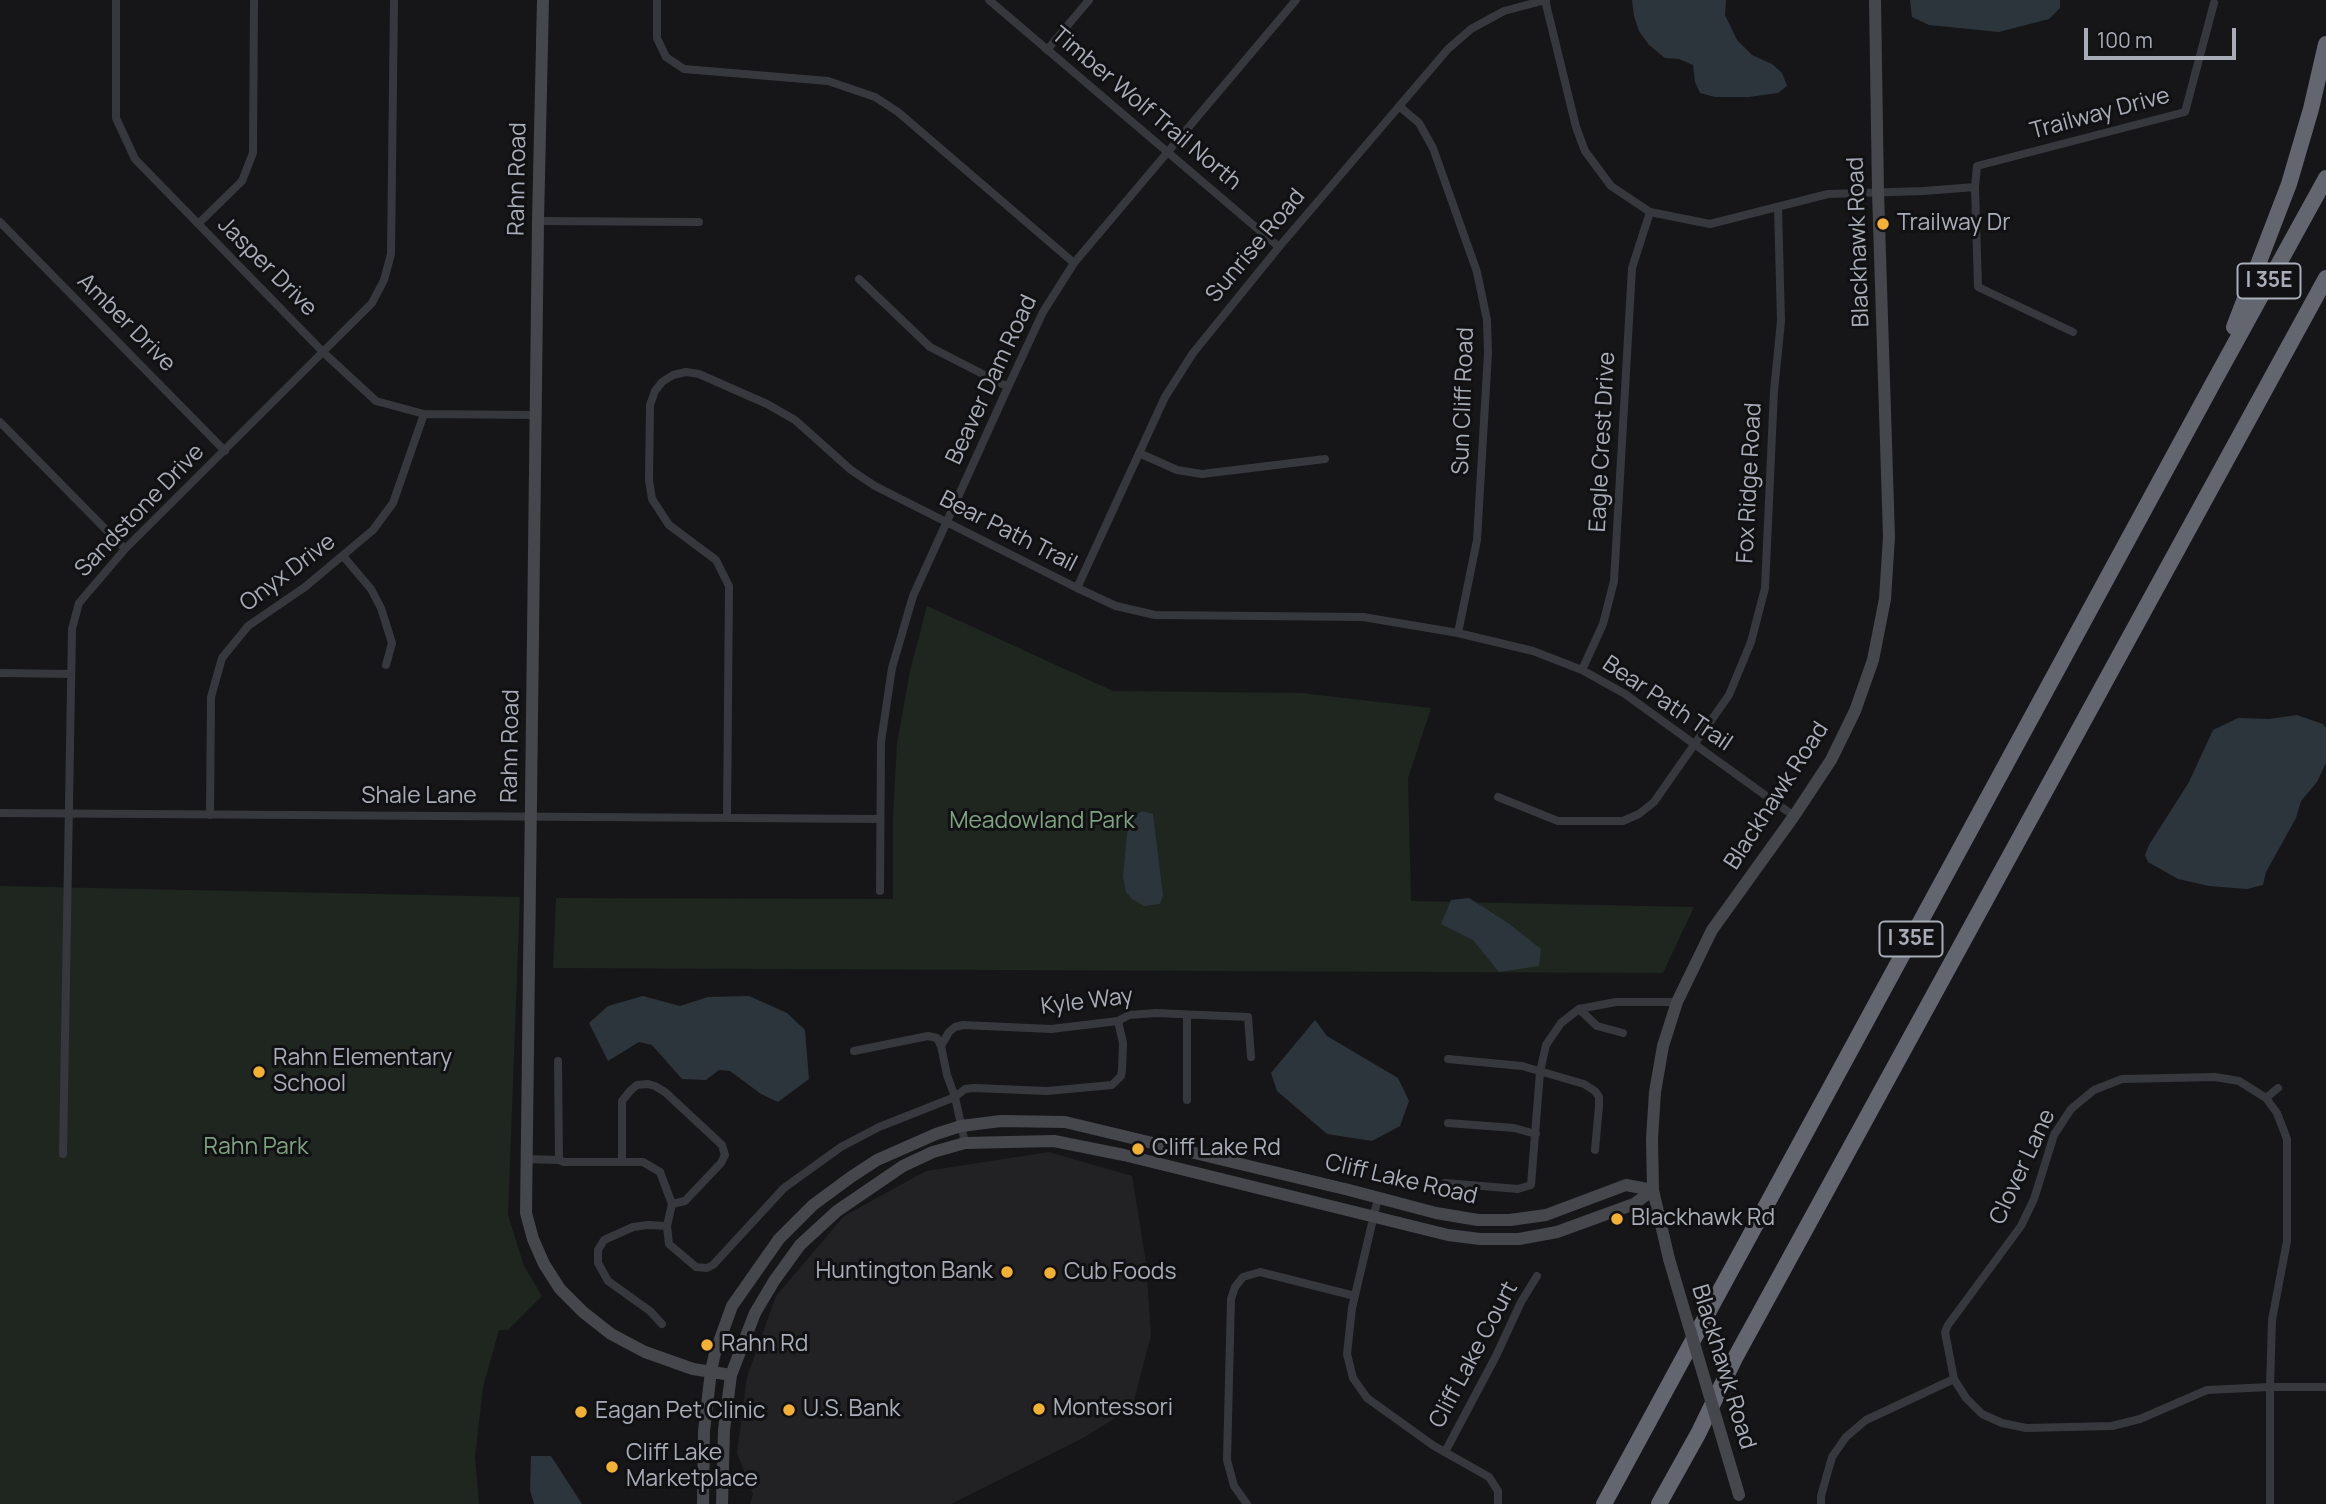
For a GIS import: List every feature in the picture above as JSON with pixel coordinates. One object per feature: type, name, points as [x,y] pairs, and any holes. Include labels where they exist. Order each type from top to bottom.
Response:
[{"type":"highway","points":[[2212,384],[2289,184],[2311,109],[2326,44]]},
{"type":"highway","name":"I 35E","points":[[1606,1501],[2326,178]]},
{"type":"highway","name":"I 35E","points":[[1659,1504],[1748,1334],[2326,278]]},
{"type":"highway","points":[[2281,359],[2326,298]]},
{"type":"highway","points":[[1670,1504],[1698,1434]]},
{"type":"street","name":"Jasper Drive","points":[[116,0],[116,118],[135,159],[324,353],[376,401],[424,414],[536,415]]},
{"type":"street","points":[[198,224],[242,181],[253,153],[254,0]]},
{"type":"street","name":"Sandstone Drive","points":[[63,1154],[72,629],[79,603],[125,549],[372,303],[384,281],[391,254],[394,0]]},
{"type":"street","name":"Rahn Road","points":[[543,0],[526,1213],[544,1264],[560,1289],[583,1312],[611,1334],[645,1352],[693,1369],[731,1375]]},
{"type":"street","points":[[657,0],[657,38],[666,57],[684,69],[828,81],[875,97],[898,112],[1074,263]]},
{"type":"street","name":"Timber Wolf Trail North","points":[[989,0],[1279,247]]},
{"type":"street","points":[[1047,50],[1089,0]]},
{"type":"street","name":"Beaver Dam Road","points":[[880,891],[881,741],[892,668],[914,596],[1043,312],[1074,263],[1296,0]]},
{"type":"street","points":[[1546,0],[1576,127],[1585,151],[1611,186],[1650,212],[1710,224],[1828,194],[1975,187],[1978,287],[2073,332]]},
{"type":"street","name":"Sunrise Road","points":[[1077,588],[1165,397],[1193,353],[1448,48],[1471,29],[1504,11],[1546,0]]},
{"type":"street","name":"Blackhawk Road","points":[[1741,1499],[1670,1259],[1653,1189],[1655,1092],[1663,1046],[1677,1002],[1712,930],[1831,760],[1855,711],[1873,660],[1885,599],[1889,537],[1875,0]]},
{"type":"street","name":"Trailway Drive","points":[[1975,187],[1977,166],[2185,112],[2214,3]]},
{"type":"street","name":"Sun Cliff Road","points":[[1399,106],[1419,123],[1433,148],[1477,272],[1486,320],[1488,353],[1477,540],[1458,633]]},
{"type":"street","name":"Fox Ridge Road","points":[[1498,797],[1558,821],[1623,821],[1639,814],[1654,802],[1696,745],[1728,695],[1751,642],[1765,588],[1774,391],[1782,321],[1778,207]]},
{"type":"street","name":"Eagle Crest Drive","points":[[1582,670],[1603,624],[1614,581],[1632,268],[1650,212]]},
{"type":"street","points":[[538,220],[699,222]]},
{"type":"street","name":"Amber Drive","points":[[0,222],[225,451]]},
{"type":"street","points":[[859,279],[930,347],[1008,387]]},
{"type":"street","name":"Bear Path Trail","points":[[727,818],[729,586],[716,560],[669,525],[652,499],[649,480],[650,405],[662,382],[673,375],[686,372],[699,374],[767,404],[795,420],[867,481],[1116,606],[1155,615],[1363,617],[1458,633],[1533,651],[1582,670],[1625,694],[1794,816]]},
{"type":"street","name":"Onyx Drive","points":[[210,815],[211,697],[222,658],[248,626],[305,587],[373,530],[393,503],[424,414]]},
{"type":"street","points":[[0,422],[125,549]]},
{"type":"street","points":[[1139,453],[1177,470],[1202,474],[1325,458]]},
{"type":"street","points":[[343,556],[371,589],[381,608],[392,643],[386,665]]},
{"type":"street","points":[[0,673],[71,674]]},
{"type":"street","name":"Shale Lane","points":[[0,813],[880,819]]},
{"type":"street","points":[[1445,1183],[1524,1189],[1531,1185],[1540,1072],[1546,1045],[1561,1023],[1579,1009],[1616,1002],[1677,1002]]},
{"type":"street","points":[[1579,1009],[1598,1026],[1623,1033]]},
{"type":"street","name":"Kyle Way","points":[[941,1046],[949,1032],[962,1025],[1051,1029],[1118,1021],[1129,1015],[1223,1014],[1248,1017],[1251,1057]]},
{"type":"street","points":[[1187,1100],[1188,1015]]},
{"type":"street","points":[[526,1159],[643,1162],[660,1172],[672,1204],[667,1226],[669,1244],[696,1267],[707,1268],[713,1265],[783,1188],[841,1147],[879,1127],[955,1097],[965,1089],[985,1087],[1047,1091],[1112,1085],[1121,1076],[1122,1070],[1123,1043],[1118,1021]]},
{"type":"street","points":[[854,1051],[928,1036],[937,1038],[955,1097],[965,1143]]},
{"type":"street","points":[[1448,1059],[1522,1066],[1584,1084],[1599,1097],[1595,1150]]},
{"type":"street","points":[[558,1061],[559,1160]]},
{"type":"street","name":"Clover Lane","points":[[1954,1379],[1945,1332],[1948,1325],[2021,1226],[2034,1199],[2054,1135],[2071,1109],[2094,1090],[2122,1079],[2215,1077],[2239,1081],[2266,1098]]},
{"type":"street","points":[[622,1161],[622,1101],[637,1085],[655,1086],[665,1092],[722,1145],[725,1155],[721,1163],[685,1200],[672,1204]]},
{"type":"street","points":[[2270,1504],[2272,1320],[2287,1241],[2287,1139],[2277,1113],[2266,1098],[2278,1088]]},
{"type":"street","name":"Cliff Lake Road","points":[[703,1504],[704,1431],[710,1371],[732,1306],[779,1239],[813,1206],[877,1160],[909,1144],[961,1126],[1002,1121],[1065,1122],[1446,1215],[1478,1220],[1510,1220],[1546,1215],[1626,1185],[1653,1189]]},
{"type":"street","points":[[1448,1123],[1514,1128],[1536,1133]]},
{"type":"street","name":"Cliff Lake Road","points":[[722,1504],[724,1430],[731,1375],[755,1313],[774,1281],[800,1245],[837,1211],[903,1166],[933,1152],[965,1143],[1054,1141],[1124,1155],[1448,1235],[1480,1240],[1519,1239],[1557,1232],[1634,1204],[1653,1189]]},
{"type":"street","points":[[1378,1198],[1354,1296],[1347,1354],[1350,1370],[1367,1398],[1445,1452],[1493,1481],[1498,1504]]},
{"type":"street","points":[[662,1324],[650,1311],[608,1281],[597,1263],[598,1251],[604,1240],[633,1227],[667,1226]]},
{"type":"street","points":[[1247,1504],[1234,1486],[1227,1460],[1231,1299],[1234,1287],[1243,1277],[1260,1272],[1354,1296]]},
{"type":"street","name":"Cliff Lake Court","points":[[1445,1452],[1496,1356],[1521,1302],[1537,1276]]},
{"type":"street","points":[[1821,1504],[1832,1457],[1846,1437],[1866,1420],[1954,1379],[1966,1398],[1982,1414],[2002,1423],[2025,1428],[2112,1426],[2140,1419],[2207,1390],[2326,1387]]},
{"type":"shaded area","points":[[1632,0],[1726,0],[1725,15],[1737,40],[1752,55],[1772,64],[1782,73],[1787,86],[1778,93],[1749,97],[1715,97],[1700,93],[1695,82],[1693,65],[1679,59],[1665,58],[1649,45],[1639,31]]},
{"type":"shaded area","points":[[1910,0],[2060,0],[2060,8],[2049,19],[1999,32],[1929,25],[1912,17]]},
{"type":"shaded area","points":[[2297,715],[2323,724],[2326,728],[2326,763],[2317,782],[2301,801],[2296,818],[2266,872],[2263,885],[2247,889],[2209,886],[2178,879],[2148,862],[2145,855],[2149,845],[2189,782],[2213,730],[2238,718],[2269,719]]},
{"type":"shaded area","points":[[1142,811],[1153,814],[1163,895],[1160,904],[1144,906],[1126,892],[1123,877],[1127,834],[1133,817]]},
{"type":"shaded area","points":[[1469,898],[1508,923],[1541,949],[1539,966],[1499,972],[1473,940],[1441,924],[1451,900]]},
{"type":"shaded area","points":[[643,996],[680,1006],[708,997],[749,996],[787,1013],[805,1030],[809,1079],[778,1102],[761,1094],[730,1071],[719,1070],[706,1080],[682,1079],[652,1045],[639,1042],[608,1061],[589,1023],[608,1006]]},
{"type":"shaded area","points":[[1315,1020],[1327,1036],[1398,1078],[1409,1101],[1400,1126],[1372,1141],[1327,1134],[1277,1091],[1271,1073]]},
{"type":"shaded area","points":[[1049,1152],[1132,1176],[1146,1263],[1151,1335],[1132,1408],[1081,1439],[951,1504],[750,1504],[753,1494],[737,1453],[747,1377],[776,1296],[844,1216],[926,1171]]},
{"type":"shaded area","points":[[531,1456],[551,1456],[582,1504],[534,1504],[530,1490]]},
{"type":"green space","name":"Meadowland Park","points":[[927,606],[1113,691],[1301,693],[1431,708],[1408,778],[1411,901],[1694,907],[1663,973],[553,968],[556,898],[893,899],[897,743],[910,671]]},
{"type":"green space","name":"Rahn Park","points":[[0,886],[520,897],[508,1215],[524,1266],[542,1296],[508,1330],[499,1330],[483,1387],[475,1457],[479,1504],[0,1504]]},
{"type":"place","name":"Trailway Dr","points":[[1883,224]]},
{"type":"place","name":"Rahn Elementary School","points":[[259,1072]]},
{"type":"place","name":"Cliff Lake Rd","points":[[1138,1149]]},
{"type":"place","name":"Blackhawk Rd","points":[[1617,1219]]},
{"type":"place","name":"Huntington Bank","points":[[1007,1272]]},
{"type":"place","name":"Cub Foods","points":[[1050,1273]]},
{"type":"place","name":"Rahn Rd","points":[[707,1345]]},
{"type":"place","name":"Montessori","points":[[1039,1409]]},
{"type":"place","name":"U.S. Bank","points":[[789,1410]]},
{"type":"place","name":"Eagan Pet Clinic","points":[[581,1412]]},
{"type":"place","name":"Cliff Lake Marketplace","points":[[612,1467]]}]
